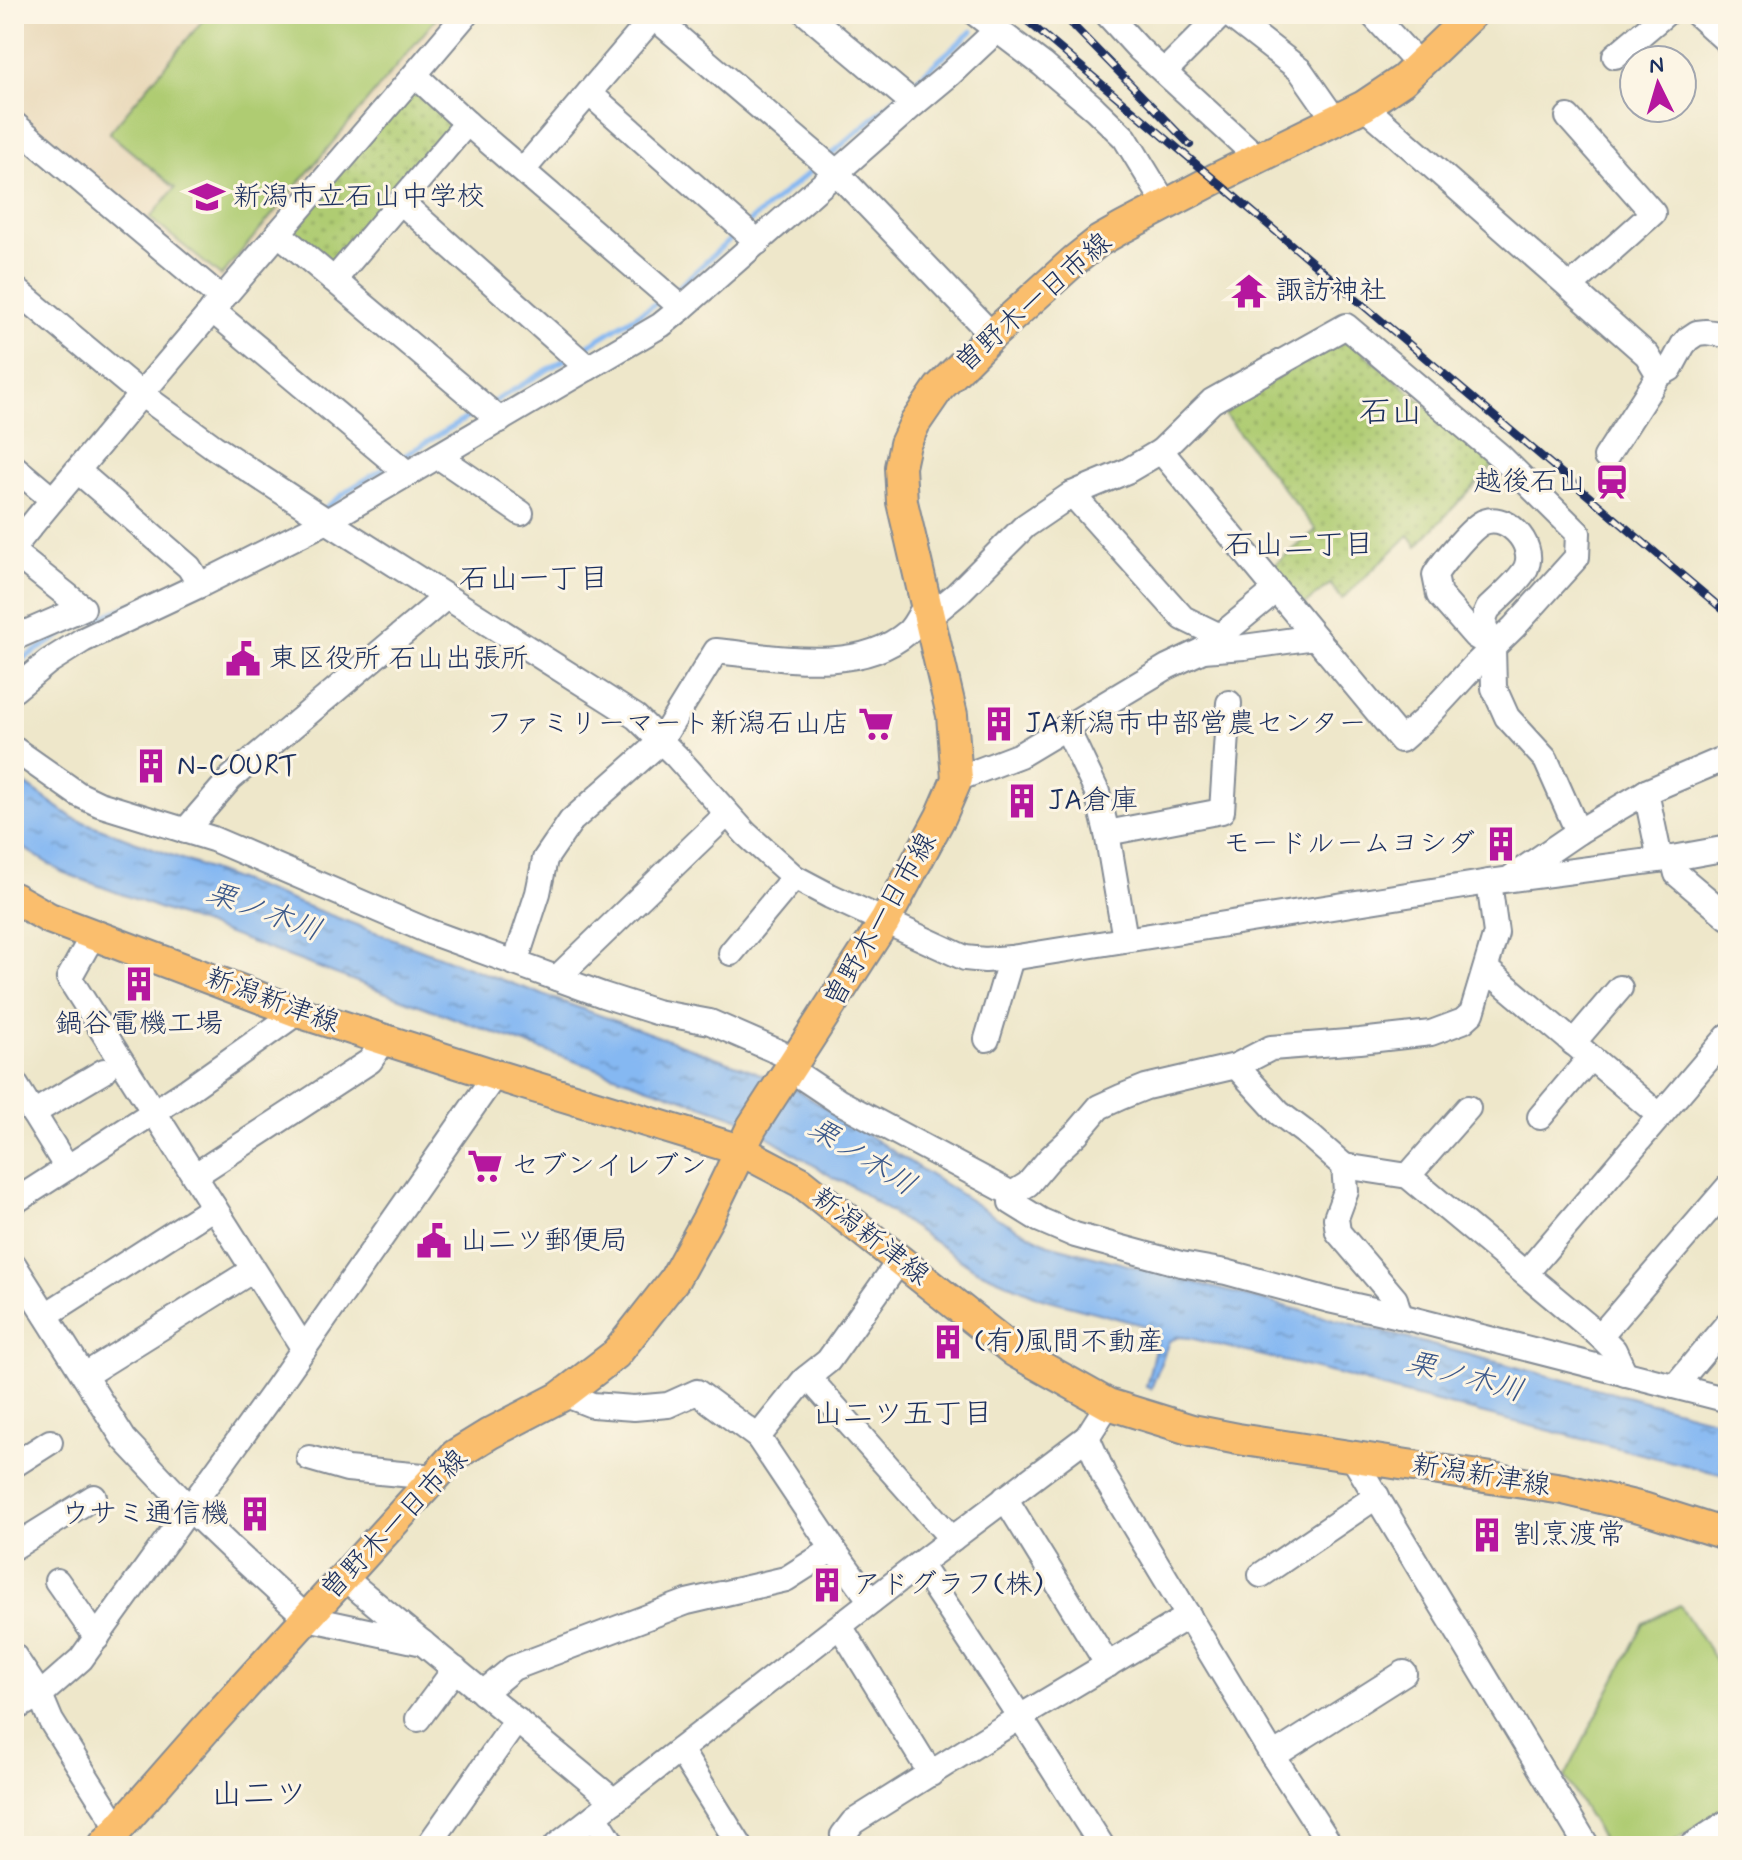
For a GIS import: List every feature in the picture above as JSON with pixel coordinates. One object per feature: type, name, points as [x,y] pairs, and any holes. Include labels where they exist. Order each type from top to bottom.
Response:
[{"type":"main road","name":"曽野木一日市線","points":[[111,1838],[455,1455],[564,1394],[616,1354],[674,1280],[746,1139],[885,921],[941,816],[957,779],[952,715],[902,502],[900,467],[905,444],[915,423],[939,388],[992,335],[1099,241],[1364,106],[1420,66],[1472,14]]},
{"type":"main road","name":"新潟新津線","points":[[14,898],[49,918],[298,1012],[495,1075],[746,1139],[1015,1352],[1108,1404],[1192,1430],[1238,1439],[1563,1489],[1643,1508],[1728,1535]]},
{"type":"street","points":[[14,638],[83,608],[14,550],[52,499],[466,14]]},
{"type":"street","points":[[807,14],[914,104]]},
{"type":"street","points":[[976,14],[1042,64],[1125,138],[1166,205]]},
{"type":"street","points":[[1107,14],[1140,50],[1258,158]]},
{"type":"street","points":[[1165,71],[1225,14],[1300,70],[1335,120]]},
{"type":"street","points":[[1372,14],[1420,66]]},
{"type":"street","points":[[1615,56],[1665,14]]},
{"type":"street","points":[[1697,14],[1728,42]]},
{"type":"street","points":[[523,170],[655,15],[836,172],[992,335]]},
{"type":"street","points":[[14,690],[48,662],[83,640],[327,521],[661,325],[996,31]]},
{"type":"street","points":[[415,75],[682,308]]},
{"type":"street","points":[[589,93],[758,242]]},
{"type":"street","points":[[1364,106],[1647,355],[1659,375]]},
{"type":"street","points":[[1568,117],[1653,213],[1570,287]]},
{"type":"street","points":[[334,280],[467,123]]},
{"type":"street","points":[[14,124],[407,473]]},
{"type":"street","points":[[401,202],[588,368]]},
{"type":"street","points":[[278,233],[500,420]]},
{"type":"street","points":[[14,288],[141,394],[214,447],[636,717],[746,834],[794,877],[965,958],[1011,958],[1728,848]]},
{"type":"street","points":[[515,963],[538,893],[545,859],[571,821],[660,742],[716,651],[821,661],[881,650],[910,630],[927,612],[957,594],[1025,526],[1072,494],[1127,471],[1161,451],[1212,401],[1346,326],[1500,456],[1578,533],[1577,557],[1514,627],[1401,740],[1161,451]]},
{"type":"street","points":[[1606,457],[1659,375],[1670,369],[1688,339],[1706,332],[1728,335]]},
{"type":"street","points":[[438,456],[521,513]]},
{"type":"street","points":[[14,467],[52,499]]},
{"type":"street","points":[[78,471],[189,567],[200,585]]},
{"type":"street","points":[[1072,494],[1183,618],[1211,643],[1244,647],[1315,637]]},
{"type":"street","points":[[1493,647],[1475,636],[1439,595],[1435,575],[1441,564],[1480,524],[1491,520],[1510,526],[1524,540],[1529,552],[1526,570],[1488,609],[1485,616],[1484,626],[1493,647],[1494,688],[1507,717],[1546,760],[1578,832]]},
{"type":"street","points":[[957,779],[1020,755],[1211,643],[1276,590]]},
{"type":"street","points":[[185,831],[231,778],[446,597]]},
{"type":"street","points":[[1453,611],[1472,614],[1488,609]]},
{"type":"street","points":[[1107,833],[1222,811],[1229,703]]},
{"type":"street","points":[[1066,727],[1097,792],[1125,939]]},
{"type":"street","points":[[14,749],[78,794],[99,804],[213,839],[430,932],[603,995],[656,1012],[710,1022],[838,1101],[1012,1194]]},
{"type":"street","points":[[1498,881],[1646,792],[1728,757]]},
{"type":"street","points":[[1646,792],[1666,859],[1677,874],[1728,917]]},
{"type":"street","points":[[557,978],[727,814]]},
{"type":"street","points":[[731,953],[794,877]]},
{"type":"street","points":[[1012,1194],[1028,1184],[1099,1107],[1146,1087],[1236,1066],[1271,1048],[1431,1033],[1463,1021],[1472,1013],[1496,933],[1498,881]]},
{"type":"street","points":[[93,935],[69,978],[304,1349]]},
{"type":"street","points":[[987,1039],[1011,958]]},
{"type":"street","points":[[1486,969],[1659,1115]]},
{"type":"street","points":[[1540,1117],[1620,988]]},
{"type":"street","points":[[14,1202],[188,1090],[298,1012]]},
{"type":"street","points":[[1526,1273],[1728,1036]]},
{"type":"street","points":[[194,1176],[370,1061],[384,1040]]},
{"type":"street","points":[[1236,1066],[1279,1113],[1344,1166],[1408,1176],[1600,1336],[1614,1350],[1625,1374]]},
{"type":"street","points":[[33,1113],[104,1071]]},
{"type":"street","points":[[14,1709],[40,1695],[81,1659],[97,1638],[495,1075]]},
{"type":"street","points":[[15,1087],[67,1168]]},
{"type":"street","points":[[1408,1176],[1468,1108]]},
{"type":"street","points":[[1344,1166],[1346,1191],[1336,1218],[1338,1232],[1395,1299],[1400,1316]]},
{"type":"street","points":[[1600,1336],[1728,1187]]},
{"type":"street","points":[[1012,1194],[1011,1202],[1040,1220],[1075,1235],[1728,1400]]},
{"type":"street","points":[[46,1315],[214,1207]]},
{"type":"street","points":[[758,1437],[808,1377],[828,1361],[900,1260]]},
{"type":"street","points":[[14,1265],[124,1439],[189,1508],[307,1618],[423,1643]]},
{"type":"street","points":[[85,1375],[253,1270]]},
{"type":"street","points":[[1675,1386],[1728,1323]]},
{"type":"street","points":[[808,1377],[952,1539]]},
{"type":"street","points":[[564,1394],[592,1405],[634,1408],[668,1405],[697,1392],[758,1437],[871,1601]]},
{"type":"street","points":[[556,1846],[1087,1437],[1108,1404]]},
{"type":"street","points":[[1087,1437],[1105,1478],[1331,1846]]},
{"type":"street","points":[[14,1465],[50,1442]]},
{"type":"street","points":[[1352,1456],[1587,1846]]},
{"type":"street","points":[[309,1458],[347,1469],[434,1477]]},
{"type":"street","points":[[1261,1575],[1377,1496]]},
{"type":"street","points":[[14,1547],[94,1497]]},
{"type":"street","points":[[1005,1498],[1108,1665]]},
{"type":"street","points":[[483,1693],[513,1668],[687,1602],[786,1579],[833,1549]]},
{"type":"street","points":[[919,1564],[1102,1846]]},
{"type":"street","points":[[343,1577],[517,1720],[605,1808],[614,1846]]},
{"type":"street","points":[[57,1581],[97,1638]]},
{"type":"street","points":[[849,1846],[843,1835],[853,1822],[1189,1616]]},
{"type":"street","points":[[840,1626],[931,1774]]},
{"type":"street","points":[[14,1656],[40,1695],[111,1838]]},
{"type":"street","points":[[418,1719],[455,1669]]},
{"type":"street","points":[[1273,1756],[1404,1673]]},
{"type":"street","points":[[428,1846],[517,1720]]},
{"type":"street","points":[[680,1750],[740,1846]]},
{"type":"street","points":[[1691,1846],[1728,1822]]},
{"type":"shaded area","name":"新潟市立石山中学校","points":[[14,14],[450,14],[221,286],[14,109]]},
{"type":"green space","name":"新潟市立石山中学校","points":[[208,14],[440,14],[221,276],[150,218],[175,188],[109,133]]},
{"type":"green space","points":[[417,84],[461,123],[341,263],[328,266],[287,233]]},
{"type":"green space","points":[[1337,343],[1352,343],[1495,464],[1417,546],[1409,535],[1342,599],[1330,584],[1303,606],[1272,567],[1316,530],[1221,410]]},
{"type":"green space","points":[[1680,1605],[1728,1680],[1728,1808],[1666,1846],[1607,1846],[1565,1777],[1644,1623]]},
{"type":"water","name":"栗ノ木川","points":[[14,776],[73,818],[751,1070],[797,1090],[999,1219],[1048,1244],[1728,1423],[1728,1476],[1190,1338],[1179,1337],[1169,1341],[1151,1389],[1146,1387],[1157,1340],[1150,1327],[1042,1298],[975,1269],[850,1185],[738,1118],[494,1033],[62,872],[14,842]]},
{"type":"waterway","points":[[906,89],[972,31]]},
{"type":"waterway","points":[[828,157],[896,98]]},
{"type":"waterway","points":[[748,223],[817,166]]},
{"type":"waterway","points":[[674,291],[737,233]]},
{"type":"waterway","points":[[579,351],[663,299]]},
{"type":"waterway","points":[[490,404],[567,358]]},
{"type":"waterway","points":[[401,458],[478,411]]},
{"type":"waterway","points":[[321,511],[386,467]]},
{"type":"waterway","points":[[14,664],[65,633],[134,603]]},
{"type":"railway","points":[[1019,14],[1728,614]]},
{"type":"railway","points":[[1062,14],[1190,145]]},
{"type":"place","name":"新潟市立石山中学校","points":[[207,197]]},
{"type":"place","name":"諏訪神社","points":[[1249,291]]},
{"type":"place","name":"越後石山","points":[[1612,482]]},
{"type":"place","name":"東区役所 石山出張所","points":[[243,659]]},
{"type":"place","name":"ファミリーマート新潟石山店","points":[[876,724]]},
{"type":"place","name":"JA新潟市中部営農センター","points":[[999,724]]},
{"type":"place","name":"N-COURT","points":[[151,766]]},
{"type":"place","name":"JA倉庫","points":[[1022,801]]},
{"type":"place","name":"モードルームヨシダ","points":[[1501,844]]},
{"type":"place","name":"鍋谷電機工場","points":[[139,984]]},
{"type":"place","name":"セブンイレブン","points":[[485,1166]]},
{"type":"place","name":"山二ツ郵便局","points":[[434,1241]]},
{"type":"place","name":"(有)風間不動産","points":[[948,1342]]},
{"type":"place","name":"ウサミ通信機","points":[[255,1514]]},
{"type":"place","name":"割烹渡常","points":[[1487,1535]]},
{"type":"place","name":"アドグラフ(株)","points":[[827,1585]]},
{"type":"district","name":"石山","points":[[1391,413]]},
{"type":"district","name":"石山二丁目","points":[[1299,545]]},
{"type":"district","name":"石山一丁目","points":[[534,579]]},
{"type":"district","name":"山二ツ五丁目","points":[[903,1414]]},
{"type":"district","name":"山二ツ","points":[[259,1795]]}]
